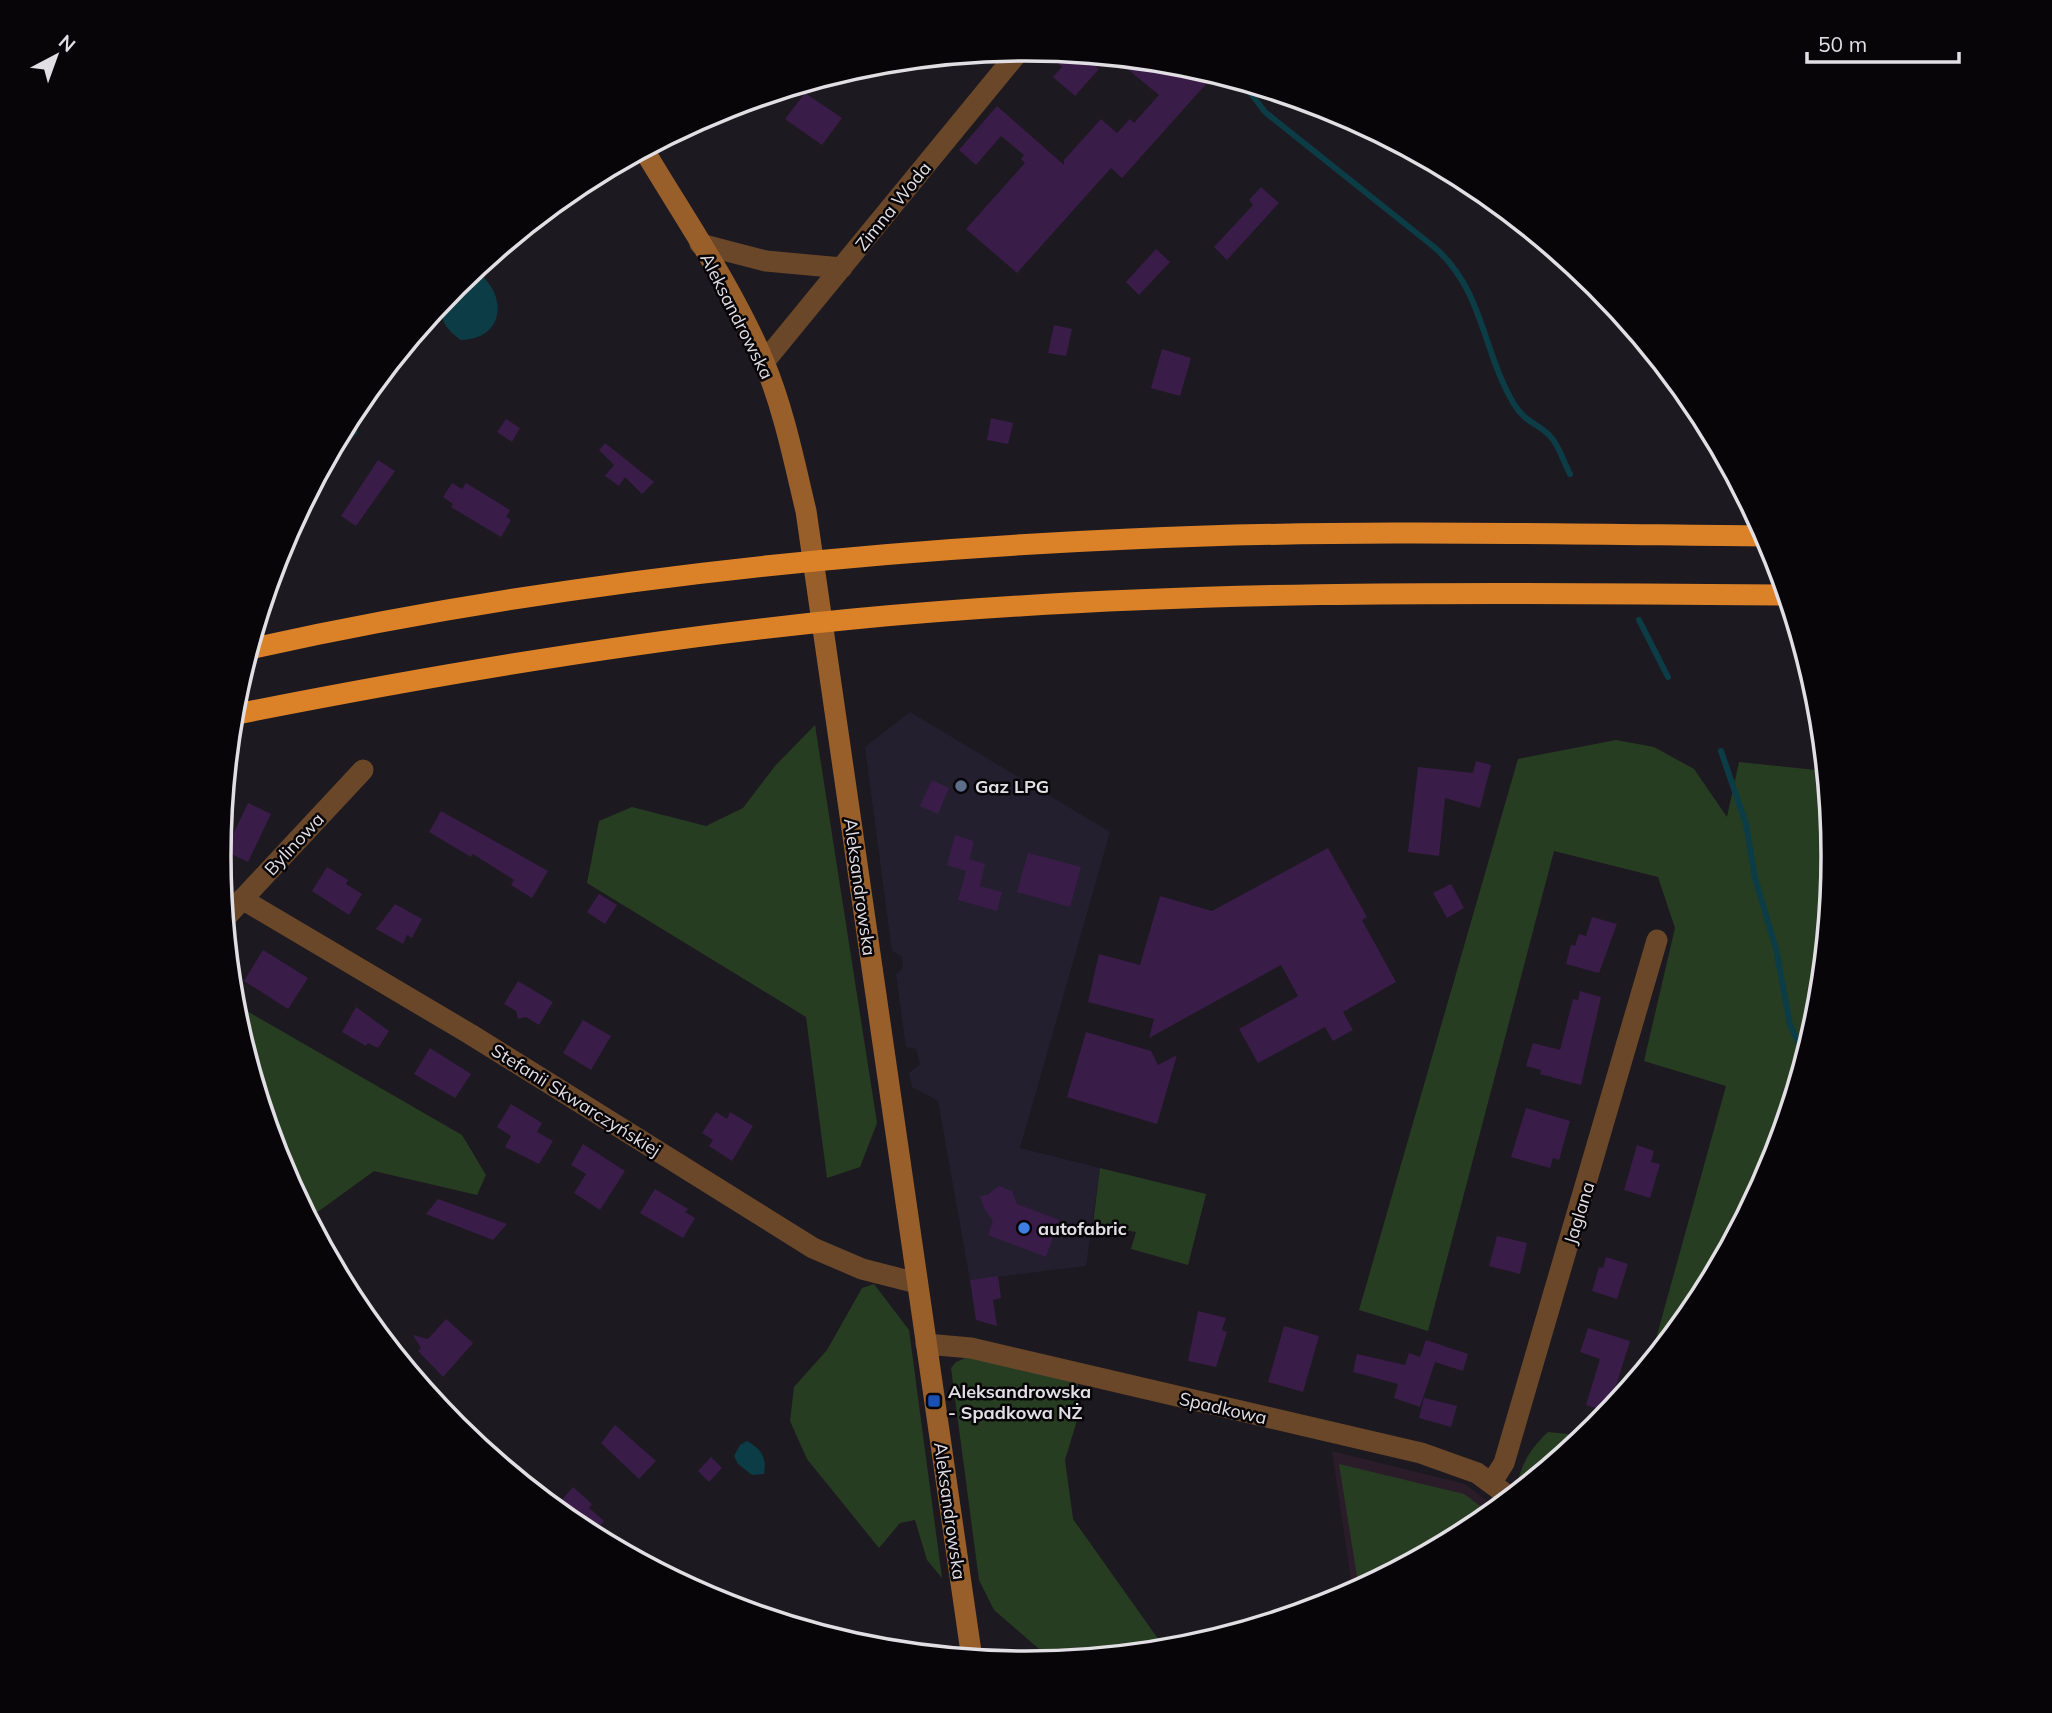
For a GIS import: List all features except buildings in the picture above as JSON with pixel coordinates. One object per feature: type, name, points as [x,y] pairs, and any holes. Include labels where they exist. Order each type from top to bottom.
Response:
[{"type":"highway","points":[[259,647],[418,616],[577,590],[844,558],[988,547],[1161,538],[1427,532],[1753,536]]},
{"type":"highway","points":[[244,713],[542,657],[743,630],[856,619],[1144,599],[1325,594],[1450,591],[1777,595]]},
{"type":"main road","name":"Aleksandrowska","points":[[648,157],[700,244],[764,362],[781,408],[808,524],[971,1650]]},
{"type":"street","name":"Zimna Woda","points":[[764,362],[1011,62]]},
{"type":"street","points":[[700,244],[766,261],[842,268]]},
{"type":"street","name":"Bylinowa","points":[[232,910],[363,770]]},
{"type":"street","name":"Stefanii Skwarczyńskiej","points":[[242,899],[470,1034],[813,1248],[862,1269],[917,1283]]},
{"type":"street","name":"Jaglana","points":[[1492,1482],[1504,1463],[1657,940]]},
{"type":"street","name":"Spadkowa","points":[[926,1344],[971,1348],[1422,1453],[1492,1482],[1504,1492]]},
{"type":"shaded area","points":[[910,712],[1110,832],[1020,1148],[1100,1168],[1086,1266],[970,1280],[938,1101],[912,1087],[909,1073],[920,1064],[916,1049],[906,1047],[896,974],[903,968],[902,956],[892,951],[865,747]]},
{"type":"shaded area","points":[[1332,1451],[1465,1484],[1489,1503],[1424,1545],[1351,1582]]},
{"type":"green space","points":[[815,725],[877,1123],[860,1167],[827,1178],[806,1017],[587,883],[599,821],[632,807],[706,826],[743,808],[775,766]]},
{"type":"green space","points":[[1616,740],[1654,747],[1694,769],[1727,817],[1739,762],[1816,770],[1820,804],[1820,909],[1806,1012],[1794,1062],[1761,1161],[1739,1208],[1715,1254],[1655,1344],[1726,1086],[1644,1061],[1675,928],[1658,877],[1554,851],[1428,1331],[1359,1310],[1518,759]]},
{"type":"green space","points":[[246,1010],[462,1135],[486,1175],[477,1195],[374,1171],[316,1213],[291,1161],[273,1112]]},
{"type":"green space","points":[[1100,1168],[1206,1194],[1188,1265],[1131,1249],[1136,1232],[1093,1224]]},
{"type":"green space","points":[[874,1284],[909,1330],[942,1578],[927,1560],[915,1520],[900,1523],[879,1548],[807,1459],[790,1421],[794,1387],[827,1350],[862,1288]]},
{"type":"green space","points":[[970,1356],[1078,1379],[1078,1417],[1065,1460],[1073,1519],[1159,1640],[1130,1645],[1042,1651],[994,1610],[979,1580],[951,1368],[956,1362]]},
{"type":"green space","points":[[1548,1432],[1571,1434],[1519,1480],[1532,1450]]},
{"type":"green space","points":[[1339,1464],[1464,1494],[1482,1508],[1424,1545],[1357,1579]]},
{"type":"water","points":[[483,277],[493,290],[497,301],[498,312],[494,323],[487,332],[476,338],[461,340],[446,325],[442,317]]},
{"type":"water","points":[[747,1441],[762,1454],[764,1474],[752,1475],[738,1464],[734,1456],[740,1445]]},
{"type":"waterway","points":[[1251,94],[1265,112],[1434,247],[1450,264],[1473,302],[1503,384],[1514,404],[1553,440],[1570,474]]},
{"type":"waterway","points":[[1639,620],[1668,677]]},
{"type":"waterway","points":[[1721,751],[1746,824],[1755,878],[1776,949],[1790,1025],[1799,1043]]},
{"type":"place","name":"Gaz LPG","points":[[961,786]]},
{"type":"place","name":"autofabric","points":[[1024,1228]]},
{"type":"place","name":"Aleksandrowska - Spadkowa NŻ","points":[[934,1401]]}]
